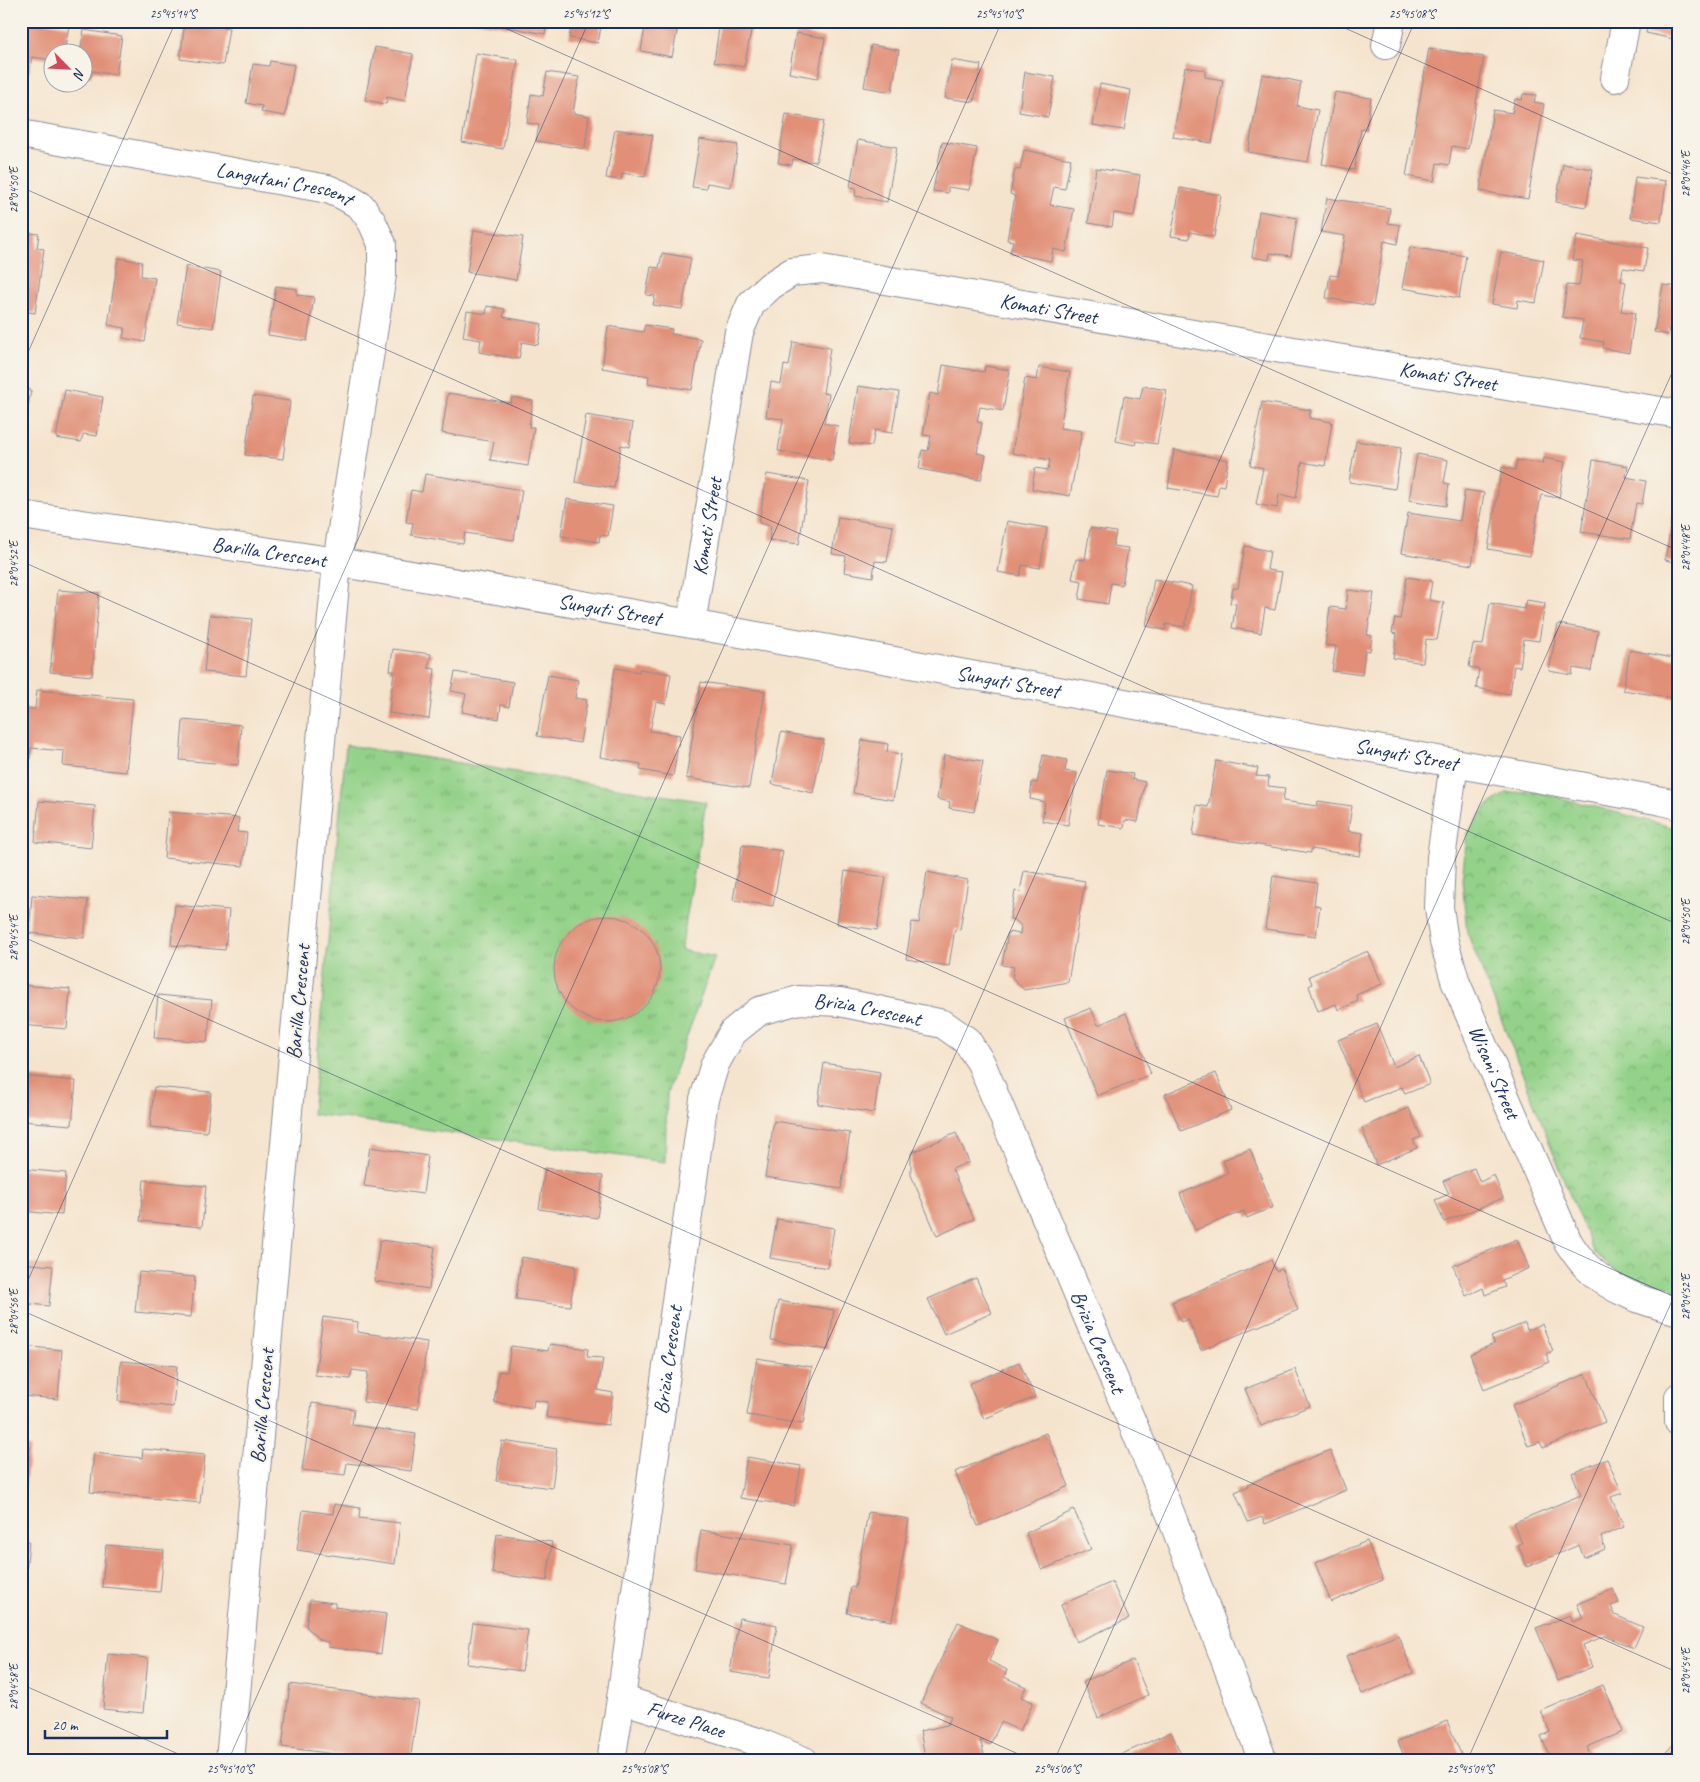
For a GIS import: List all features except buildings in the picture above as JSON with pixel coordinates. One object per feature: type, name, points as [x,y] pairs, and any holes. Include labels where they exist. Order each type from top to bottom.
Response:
[{"type":"street","points":[[1615,78],[1626,21]]},
{"type":"street","name":"Langutani Crescent","points":[[21,134],[328,189],[361,206],[372,222],[382,244],[382,275],[337,562]]},
{"type":"street","name":"Komati Street","points":[[691,624],[739,332],[751,304],[770,286],[792,272],[822,269],[1239,342],[1679,414]]},
{"type":"street","name":"Barilla Crescent","points":[[21,515],[337,562],[230,1761]]},
{"type":"street","name":"Sunguti Street","points":[[337,562],[691,624],[1679,805]]},
{"type":"street","name":"Wisani Street","points":[[1454,763],[1441,858],[1439,907],[1444,942],[1456,983],[1568,1242],[1587,1267],[1613,1287],[1650,1303],[1679,1311]]},
{"type":"street","name":"Brizia Crescent","points":[[611,1761],[622,1699],[704,1099],[715,1064],[733,1032],[759,1011],[799,1000],[840,1002],[943,1024],[967,1041],[981,1063],[1171,1515],[1263,1761]]},
{"type":"street","points":[[1679,1397],[1679,1422]]},
{"type":"street","name":"Furze Place","points":[[622,1699],[758,1742],[804,1761]]},
{"type":"green space","points":[[346,745],[706,802],[681,950],[715,957],[667,1093],[665,1162],[312,1114]]},
{"type":"green space","points":[[1535,791],[1679,829],[1679,1292],[1665,1290],[1617,1272],[1594,1252],[1467,932],[1462,879],[1467,834],[1486,807],[1506,793]]}]
